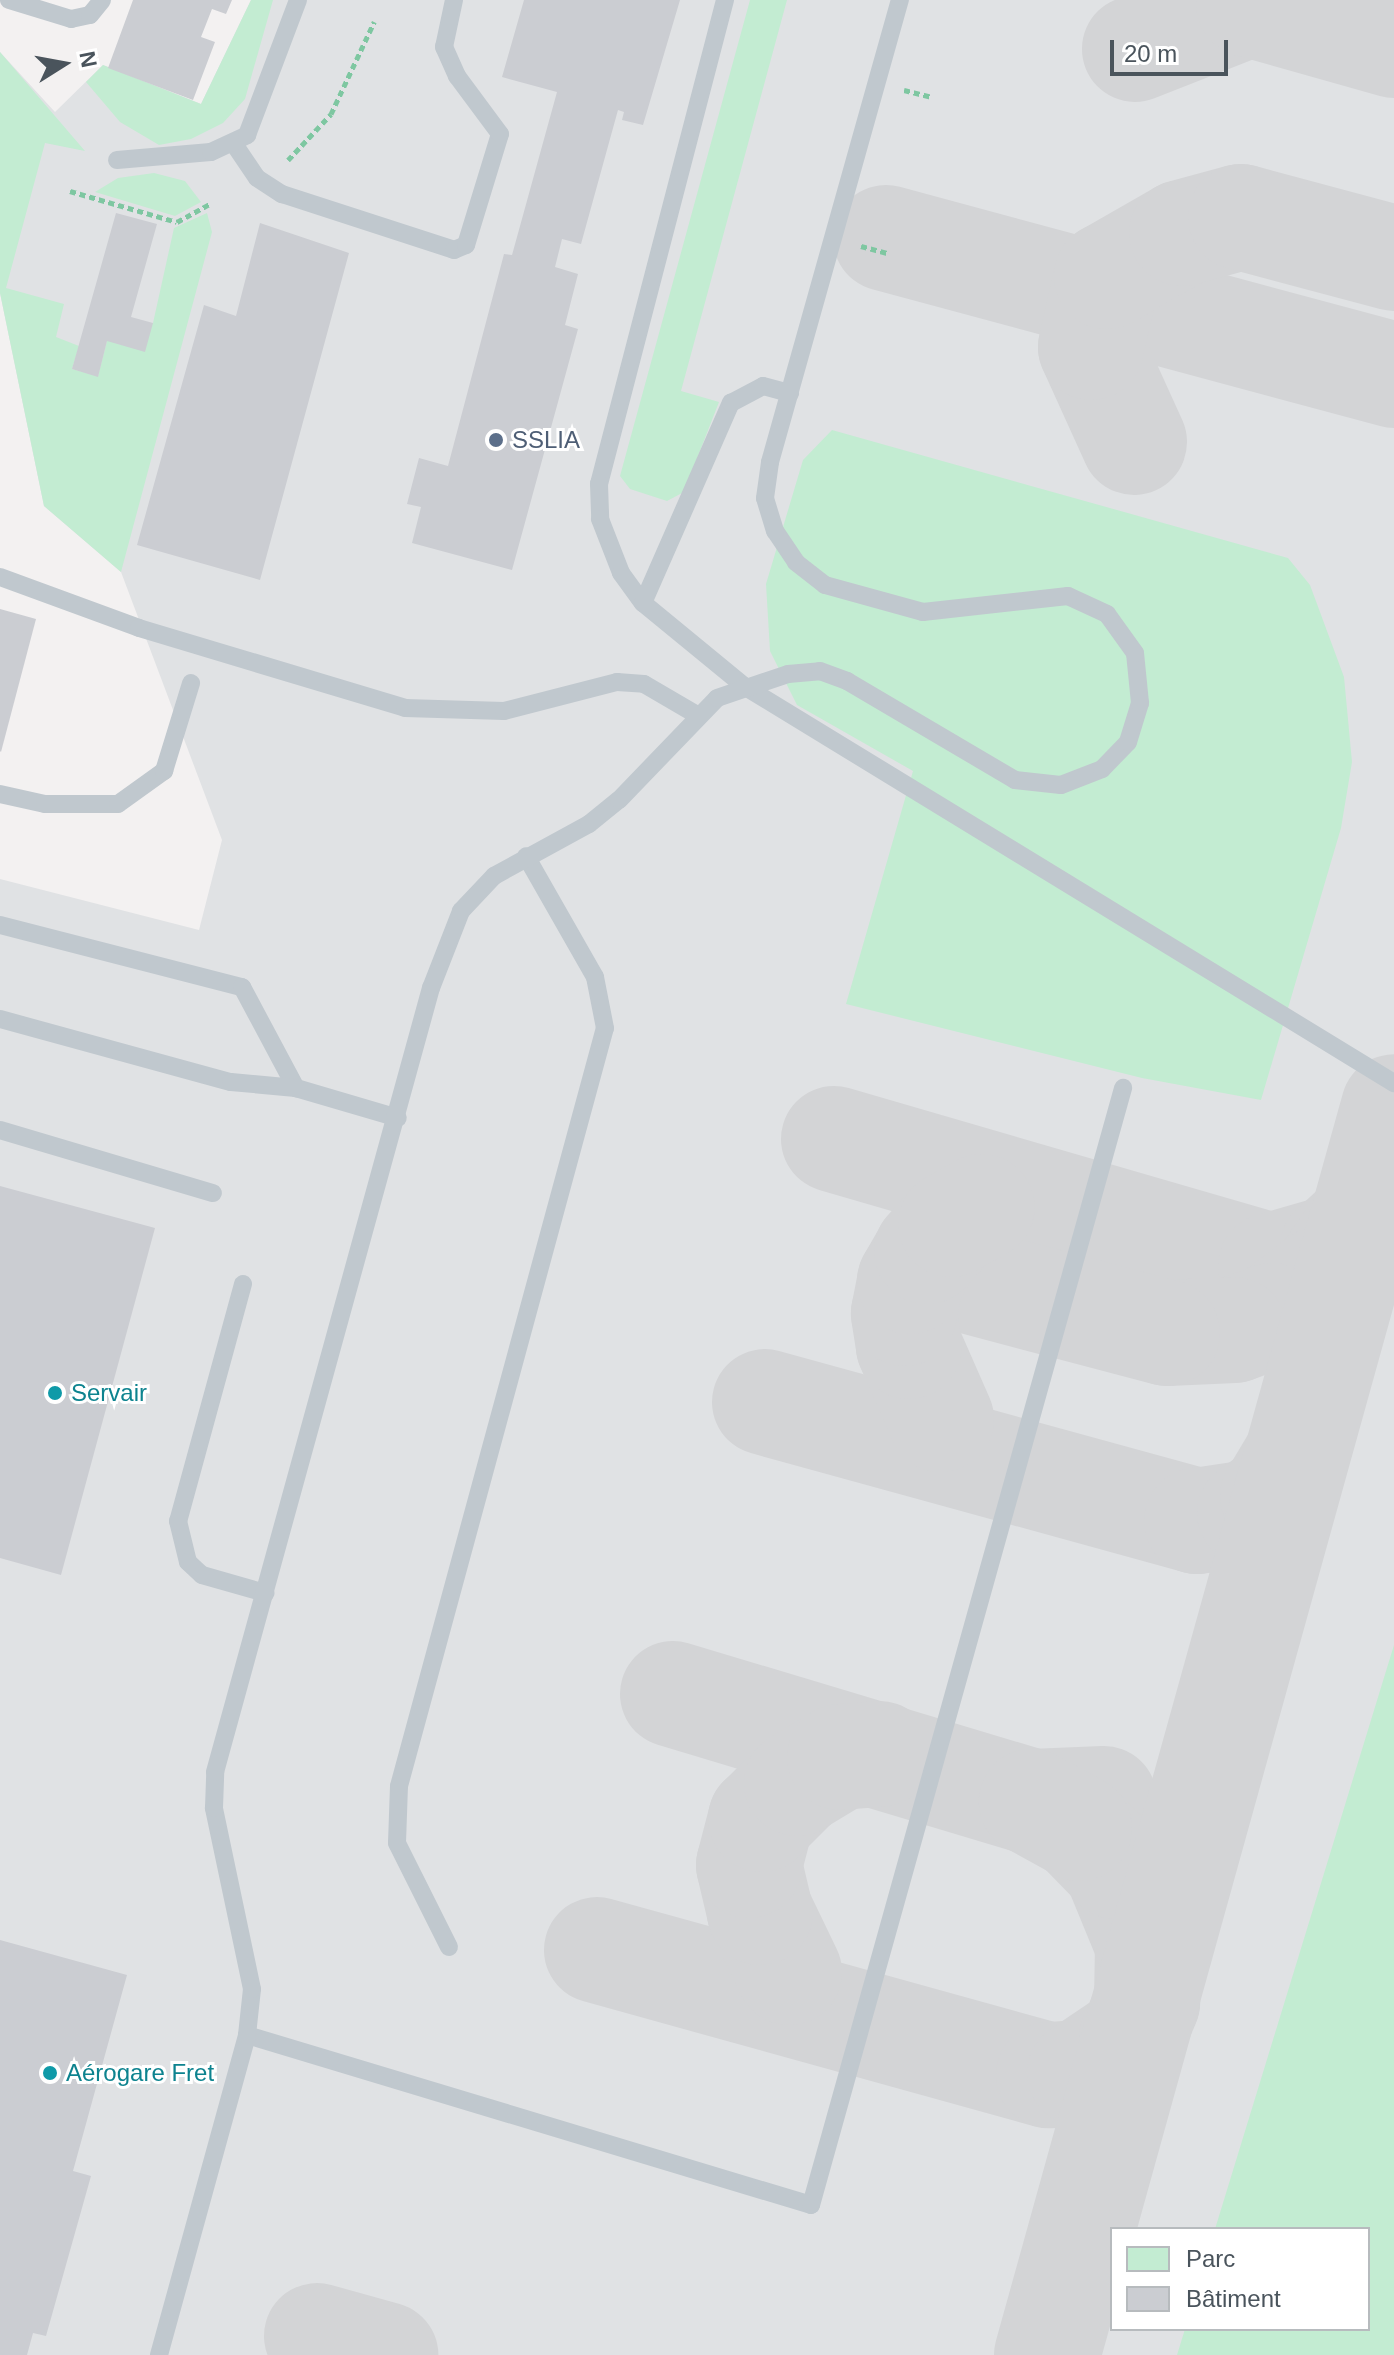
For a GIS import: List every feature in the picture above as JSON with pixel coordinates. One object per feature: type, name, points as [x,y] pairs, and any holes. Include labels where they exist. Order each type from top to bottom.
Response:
[{"type":"lane","points":[[9,0],[71,19],[90,15],[102,0]]},
{"type":"lane","points":[[117,160],[184,157],[234,144],[258,117],[298,0]]},
{"type":"lane","points":[[234,144],[257,178],[282,194],[454,250],[466,245],[500,134],[457,76],[444,47],[454,0]]},
{"type":"lane","points":[[725,0],[599,484],[608,547],[643,603],[744,686],[1394,1083]]},
{"type":"lane","points":[[159,2355],[247,2035],[252,1989],[214,1808],[215,1772],[398,1118],[431,988],[461,911],[474,891],[526,856],[589,824],[619,800],[697,715],[744,686],[820,671],[1015,780],[1061,785],[1102,769],[1128,742],[1140,703],[1135,653],[1107,614],[1068,596],[923,612],[825,585],[796,562],[775,531],[765,498],[790,393],[900,0]]},
{"type":"lane","points":[[643,603],[731,403],[763,386],[790,393]]},
{"type":"lane","points":[[0,577],[139,628],[405,708],[504,711],[617,682],[644,684],[697,715]]},
{"type":"lane","points":[[0,794],[45,804],[118,804],[164,771],[191,683]]},
{"type":"lane","points":[[449,1947],[397,1843],[399,1786],[605,1028],[595,977],[526,856]]},
{"type":"lane","points":[[0,925],[242,987],[296,1088]]},
{"type":"lane","points":[[0,1019],[231,1082],[296,1088],[398,1118]]},
{"type":"lane","points":[[247,2035],[811,2205],[1123,1088]]},
{"type":"lane","points":[[0,1130],[213,1193]]},
{"type":"lane","points":[[243,1284],[178,1521],[188,1562],[202,1575],[265,1593]]},
{"type":"path","points":[[288,160],[331,114],[374,22]]},
{"type":"path","points":[[70,191],[177,222],[209,204]]},
{"type":"shaded area","points":[[251,0],[1394,0],[1394,2355],[0,2355],[0,879],[199,930],[222,840],[121,572],[44,506],[0,293],[0,52],[55,112],[103,65],[201,104]]},
{"type":"green space","points":[[251,0],[273,0],[245,99],[223,123],[191,139],[159,145],[120,122],[86,82],[103,65],[201,104]]},
{"type":"green space","points":[[750,0],[787,0],[681,391],[719,402],[684,492],[667,501],[630,489],[620,476]]},
{"type":"green space","points":[[0,52],[85,151],[45,143],[6,288],[64,304],[56,337],[79,346],[72,369],[98,376],[107,341],[153,323],[174,228],[207,213],[212,232],[121,572],[44,506],[0,293]]},
{"type":"green space","points":[[154,173],[185,181],[201,202],[175,216],[95,192],[118,178]]},
{"type":"green space","points":[[832,430],[1288,558],[1310,585],[1344,677],[1352,762],[1341,828],[1261,1100],[1142,1078],[846,1004],[913,771],[797,705],[770,651],[766,584],[803,460]]},
{"type":"green space","points":[[1394,1645],[1394,2355],[1177,2355],[1184,2331],[1370,2331],[1370,2227],[1216,2227]]},
{"type":"building","points":[[133,0],[232,0],[226,14],[212,9],[201,37],[215,42],[193,100],[108,68]]},
{"type":"building","points":[[524,0],[680,0],[643,125],[622,120],[624,112],[618,110],[581,244],[562,239],[555,267],[578,274],[565,325],[578,329],[512,570],[412,543],[421,507],[407,504],[419,458],[448,466],[504,254],[512,255],[557,92],[502,77]]},
{"type":"building","points":[[116,213],[157,224],[131,317],[153,323],[145,352],[107,341],[98,377],[72,369]]},
{"type":"building","points":[[260,223],[349,253],[260,580],[137,545],[204,305],[236,316]]},
{"type":"building","points":[[0,609],[36,619],[1,752],[0,751]]},
{"type":"building","name":"Servair","points":[[0,1186],[155,1228],[61,1575],[0,1558]]},
{"type":"building","name":"Aérogare Fret","points":[[0,1940],[127,1975],[73,2171],[91,2176],[46,2336],[33,2333],[27,2355],[0,2355]]},
{"type":"taxiway","points":[[1135,49],[1249,4],[1394,45]]},
{"type":"taxiway","points":[[1134,442],[1091,347],[1107,276],[1182,233],[1241,217],[1394,258]]},
{"type":"taxiway","points":[[886,238],[1394,375]]},
{"type":"taxiway","points":[[1047,2355],[1394,1107]]},
{"type":"taxiway","points":[[834,1139],[1271,1266],[1333,1248],[1363,1220],[1323,1278],[1272,1316],[1234,1330],[1167,1333],[966,1280]]},
{"type":"taxiway","points":[[941,1419],[909,1346],[904,1313],[910,1281],[927,1251],[951,1224],[982,1207]]},
{"type":"taxiway","points":[[765,1402],[1197,1521],[1250,1513],[1273,1496],[1294,1461]]},
{"type":"taxiway","points":[[673,1694],[1032,1802],[1104,1799]]},
{"type":"taxiway","points":[[789,1972],[760,1912],[749,1865],[761,1819],[797,1783],[840,1757],[880,1754]]},
{"type":"taxiway","points":[[597,1950],[1049,2075],[1080,2073],[1132,2038],[1147,2002],[1148,1944],[1116,1866],[1079,1828],[1032,1802]]},
{"type":"taxiway","points":[[317,2336],[385,2355]]},
{"type":"place","name":"SSLIA","points":[[496,440]]},
{"type":"place","name":"Servair","points":[[55,1393]]},
{"type":"place","name":"Aérogare Fret","points":[[50,2073]]}]
